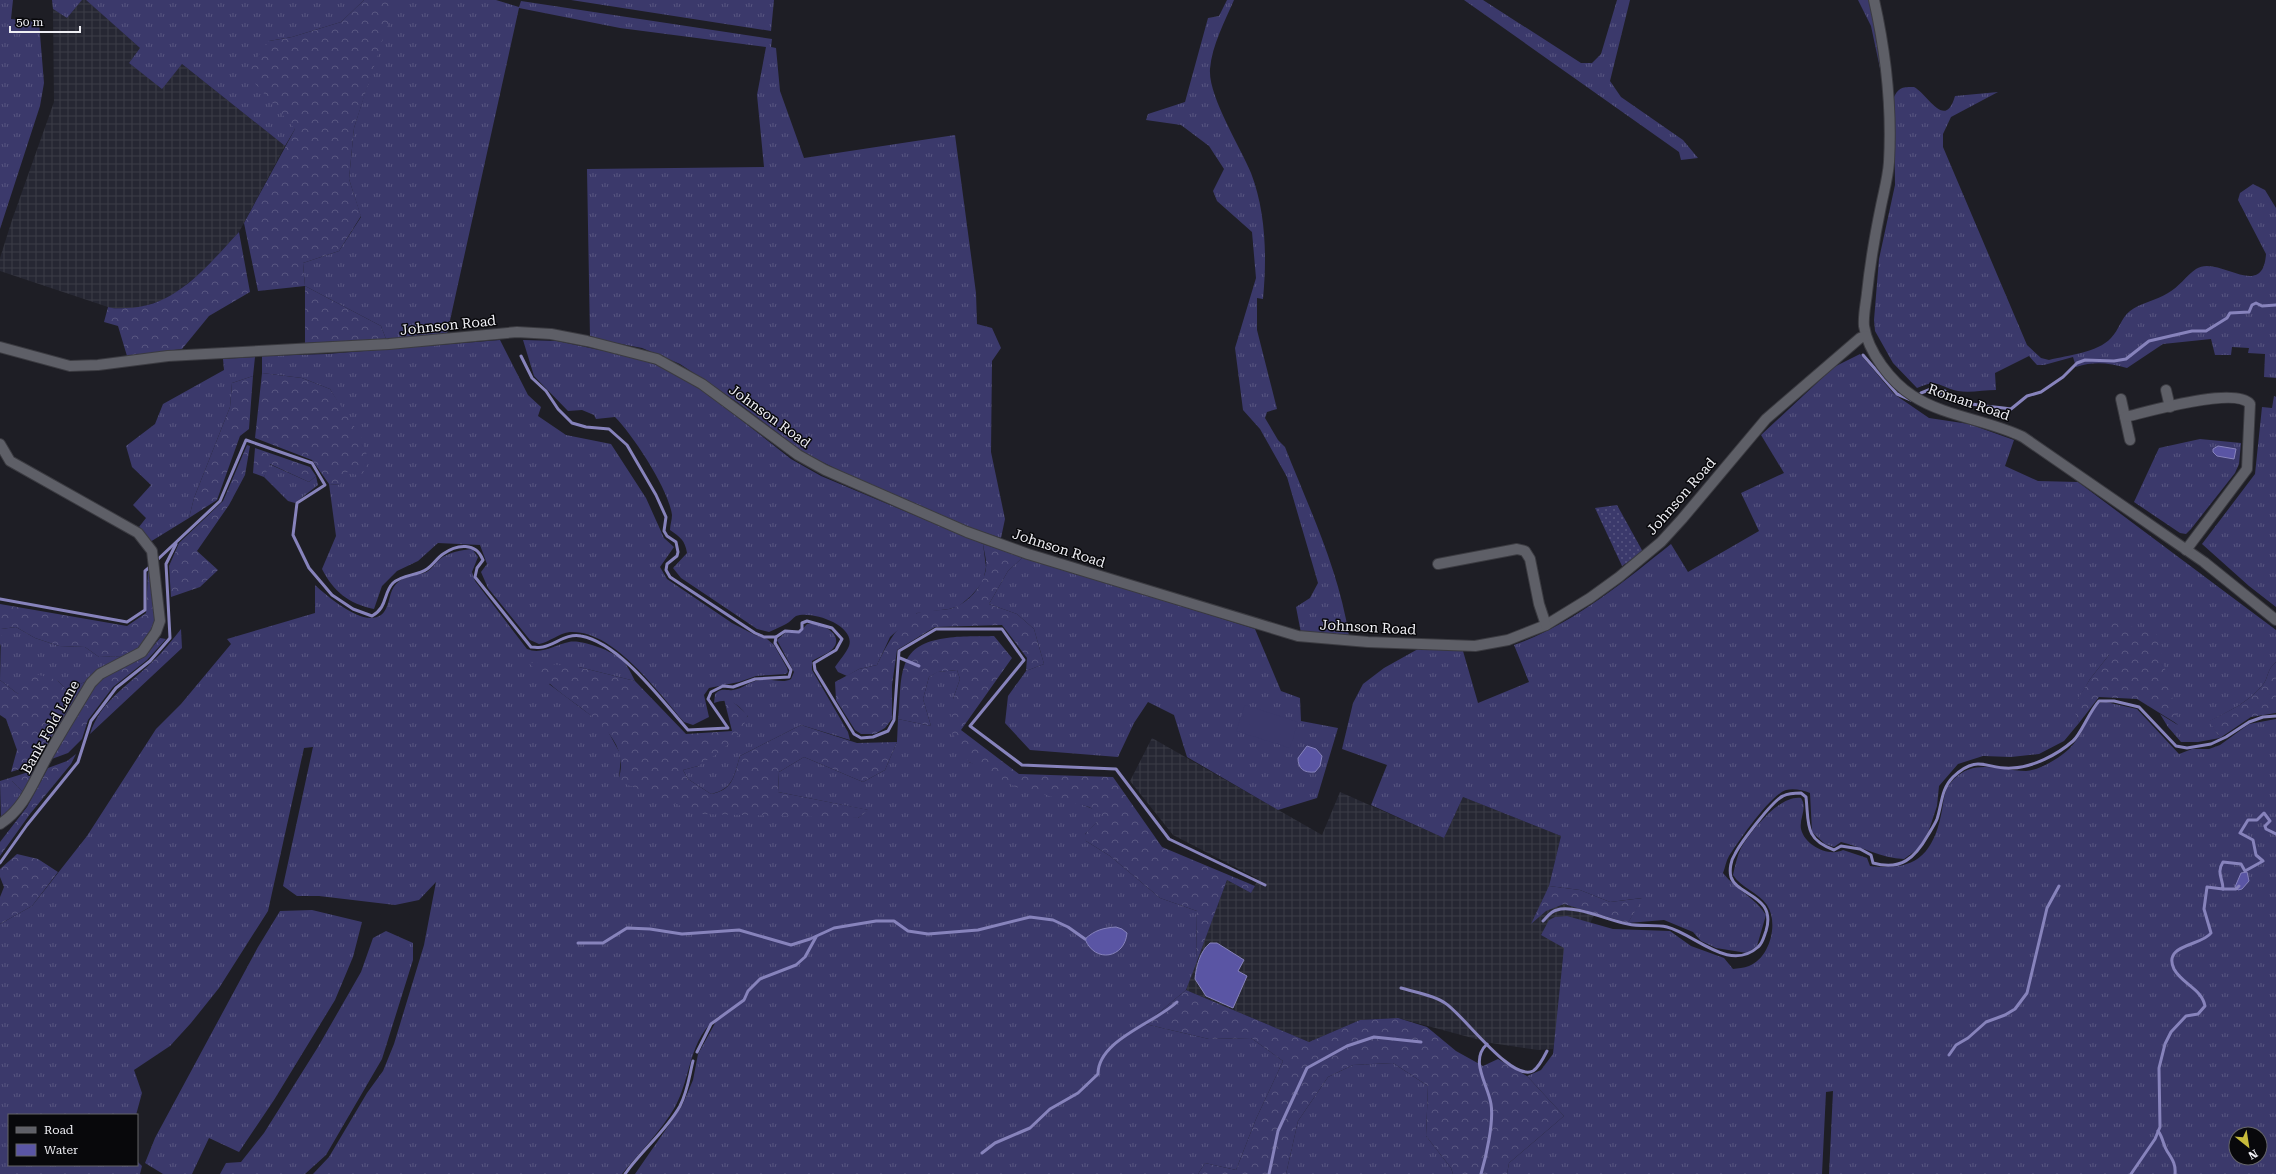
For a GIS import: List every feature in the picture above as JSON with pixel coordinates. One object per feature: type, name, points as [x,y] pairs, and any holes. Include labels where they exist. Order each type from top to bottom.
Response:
[{"type":"street","name":"Roman Road","points":[[1874,0],[1889,80],[1889,161],[1867,290],[1864,324],[1866,336],[1881,364],[1897,382],[1912,395],[1932,406],[2005,428],[2023,437],[2186,550],[2276,620]]},
{"type":"street","name":"Johnson Road","points":[[0,347],[70,366],[98,365],[168,356],[389,344],[517,332],[551,334],[587,341],[640,353],[674,368],[722,397],[798,455],[824,470],[967,532],[1036,556],[1298,636],[1368,642],[1475,646],[1508,640],[1546,625],[1590,598],[1661,542],[1766,419],[1860,338],[1866,336]]},
{"type":"street","points":[[2166,390],[2170,406]]},
{"type":"street","points":[[2125,417],[2216,397],[2248,402],[2251,408],[2247,469],[2186,550]]},
{"type":"street","points":[[2121,399],[2130,440]]},
{"type":"street","name":"Bank Fold Lane","points":[[0,444],[10,460],[138,534],[152,551],[156,570],[160,621],[156,632],[142,652],[100,674],[91,683],[46,758],[27,798],[12,816],[0,824]]},
{"type":"street","points":[[1438,564],[1517,549],[1525,550],[1530,559],[1539,604],[1546,625]]},
{"type":"shaded area","points":[[82,0],[86,0],[140,48],[129,63],[162,88],[182,64],[285,146],[239,232],[202,272],[169,298],[138,308],[111,308],[0,271],[0,258],[12,220],[54,102],[53,9],[67,18]]},
{"type":"shaded area","points":[[1152,738],[1322,835],[1340,792],[1444,838],[1463,797],[1561,836],[1549,886],[1599,906],[1571,959],[1553,1049],[1538,1050],[1491,1043],[1398,1018],[1360,1020],[1309,1042],[1186,990],[1227,880],[1251,893],[1258,879],[1173,835],[1130,781]]},
{"type":"green space","points":[[0,0],[13,0],[11,19],[39,22],[44,83],[40,106],[0,229]]},
{"type":"green space","points":[[52,0],[82,0],[67,18],[53,9]]},
{"type":"green space","points":[[86,0],[364,0],[341,22],[292,37],[269,41],[295,129],[285,146],[182,64],[162,89],[129,63],[140,48]]},
{"type":"green space","points":[[364,0],[394,0],[395,2],[354,128],[349,179],[361,216],[339,251],[303,263],[305,286],[258,291],[244,223],[295,129],[246,73],[269,41],[292,37],[341,22]]},
{"type":"green space","points":[[394,0],[496,0],[519,7],[521,1],[772,39],[771,47],[776,48],[780,91],[804,158],[955,135],[976,293],[977,324],[992,328],[1001,348],[992,361],[991,452],[1005,519],[1001,538],[969,527],[861,481],[804,453],[737,402],[680,364],[642,348],[590,338],[587,169],[764,167],[757,95],[766,47],[620,28],[519,8],[447,334],[386,339],[381,326],[305,286],[303,263],[339,251],[361,217],[349,179],[354,128]]},
{"type":"green space","points":[[571,0],[774,0],[771,31]]},
{"type":"green space","points":[[1227,0],[1234,0],[1219,33],[1213,51],[1210,69],[1211,80],[1219,107],[1251,173],[1260,203],[1264,235],[1265,267],[1263,299],[1257,298],[1257,330],[1277,409],[1267,412],[1265,418],[1278,440],[1285,447],[1313,516],[1331,563],[1349,636],[1301,633],[1296,607],[1310,598],[1318,583],[1287,477],[1260,429],[1243,410],[1235,348],[1256,278],[1252,232],[1217,201],[1213,191],[1224,169],[1209,146],[1181,125],[1146,120],[1148,114],[1185,102],[1208,18],[1219,16]]},
{"type":"green space","points":[[1464,0],[1483,0],[1581,63],[1592,63],[1601,54],[1617,0],[1630,0],[1610,81],[1621,97],[1683,140],[1698,158],[1681,160],[1679,152]]},
{"type":"green space","points":[[1858,0],[1869,0],[1884,70],[1881,73],[1871,26]]},
{"type":"green space","points":[[1914,87],[1941,110],[1946,110],[1951,106],[1955,96],[1998,92],[1951,117],[1943,134],[1943,147],[2027,345],[2041,358],[2049,360],[2073,355],[2098,347],[2105,343],[2114,335],[2124,317],[2130,311],[2172,291],[2196,269],[2205,266],[2216,267],[2248,276],[2257,274],[2263,268],[2266,254],[2238,200],[2240,193],[2253,184],[2265,190],[2276,208],[2276,378],[2264,377],[2265,354],[2248,353],[2249,348],[2232,347],[2231,355],[2215,355],[2211,339],[2163,344],[2127,368],[2102,363],[2076,367],[2073,357],[2044,365],[2037,365],[2029,356],[1995,373],[1996,390],[1963,392],[1939,384],[1924,385],[1917,388],[1893,363],[1875,331],[1874,320],[1879,259],[1895,185],[1894,97],[1902,88]]},
{"type":"green space","points":[[239,232],[250,292],[209,316],[182,349],[127,356],[118,326],[104,322],[108,307],[126,308],[144,306],[160,301],[175,293],[203,271]]},
{"type":"green space","points":[[305,286],[381,326],[386,339],[305,343]]},
{"type":"green space","points":[[500,340],[528,395],[541,407],[538,416],[566,435],[611,444],[646,498],[664,538],[674,547],[660,567],[667,579],[732,623],[755,635],[767,639],[774,645],[787,668],[788,672],[786,674],[756,676],[739,682],[709,688],[704,695],[709,717],[693,725],[684,722],[662,695],[634,665],[602,641],[586,634],[570,632],[539,644],[530,640],[488,588],[481,572],[487,564],[480,545],[438,543],[418,561],[397,571],[382,586],[374,609],[349,600],[331,584],[322,569],[336,536],[329,484],[340,485],[343,411],[330,389],[302,378],[262,373],[262,356],[327,354]]},
{"type":"green space","points":[[523,340],[557,341],[647,360],[699,387],[791,459],[821,476],[983,544],[986,567],[983,582],[971,596],[959,606],[949,609],[917,613],[890,637],[877,665],[859,669],[847,676],[838,672],[835,667],[848,649],[849,638],[846,632],[831,621],[812,615],[803,615],[796,616],[782,626],[769,632],[757,629],[681,578],[673,568],[687,553],[685,545],[682,539],[670,530],[672,515],[669,504],[657,478],[640,449],[615,417],[596,419],[594,415],[582,410],[568,411],[534,376]]},
{"type":"green space","points":[[1860,354],[1894,394],[1929,418],[1969,424],[2014,440],[2005,466],[2038,481],[2078,482],[2276,630],[2276,662],[2271,668],[2262,686],[2244,702],[2210,721],[2220,738],[2198,742],[2181,742],[2168,727],[2160,714],[2178,725],[2109,655],[2090,679],[2074,707],[2079,723],[2064,741],[2039,754],[2011,757],[1983,756],[1958,764],[1939,786],[1937,806],[1929,830],[1919,848],[1904,859],[1888,857],[1841,842],[1834,847],[1825,844],[1812,832],[1810,793],[1792,789],[1786,790],[1771,801],[1755,820],[1729,856],[1723,873],[1757,904],[1766,915],[1757,946],[1747,953],[1716,948],[1701,941],[1693,932],[1664,920],[1628,923],[1642,898],[1610,902],[1580,890],[1549,886],[1561,836],[1463,797],[1444,838],[1371,805],[1387,765],[1342,749],[1353,703],[1363,684],[1384,668],[1418,649],[1463,651],[1478,703],[1529,682],[1514,645],[1557,626],[1577,614],[1615,588],[1671,544],[1688,572],[1759,531],[1741,493],[1784,473],[1761,435],[1834,367]]},
{"type":"green space","points":[[255,357],[253,376],[232,383],[230,407],[194,498],[189,518],[150,542],[139,527],[146,518],[133,505],[151,485],[132,467],[126,446],[155,424],[163,404],[224,370],[223,359]]},
{"type":"green space","points":[[262,373],[302,378],[330,389],[361,437],[369,462],[361,476],[347,472],[340,485],[329,484],[312,460],[255,438]]},
{"type":"green space","points":[[253,376],[249,429],[240,436],[217,500],[189,518],[194,498],[230,407],[232,383]]},
{"type":"green space","points":[[2274,396],[2276,397],[2276,607],[2249,586],[2202,544],[2255,474],[2262,407],[2272,408]]},
{"type":"green space","points":[[2200,439],[2241,443],[2239,464],[2235,473],[2191,529],[2186,534],[2180,533],[2134,502],[2159,448]]},
{"type":"green space","points":[[247,445],[250,446],[245,475],[229,505],[197,551],[218,570],[200,587],[171,597],[169,566],[179,543],[223,501]]},
{"type":"green space","points":[[255,448],[310,467],[316,476],[309,482],[270,464],[264,477],[253,473]]},
{"type":"green space","points":[[269,464],[309,482],[316,476],[318,485],[295,503],[288,501],[264,477]]},
{"type":"green space","points":[[1617,505],[1643,552],[1622,566],[1595,508]]},
{"type":"green space","points":[[983,544],[1023,557],[1008,571],[989,604],[1017,614],[1034,629],[1044,664],[1026,671],[1027,658],[1002,625],[935,627],[897,650],[892,685],[892,719],[885,728],[875,734],[861,734],[855,730],[836,700],[835,682],[859,669],[877,665],[888,643],[902,625],[915,614],[919,612],[949,609],[962,604],[968,599],[978,588],[985,575],[986,562]]},
{"type":"green space","points":[[472,549],[478,557],[472,572],[475,581],[527,649],[538,651],[569,642],[581,642],[597,646],[612,653],[622,660],[628,667],[635,681],[579,667],[549,684],[605,726],[621,755],[619,779],[858,818],[868,810],[778,792],[779,772],[804,757],[863,782],[885,770],[897,742],[898,719],[931,726],[923,699],[929,677],[937,672],[957,670],[960,679],[953,699],[969,762],[1096,810],[1102,814],[1100,819],[1085,834],[1086,841],[1110,856],[1160,898],[1197,911],[1196,964],[1186,990],[1145,1024],[1209,1039],[1251,1038],[1283,1061],[1256,1119],[1236,1170],[1205,1163],[1198,1174],[635,1174],[682,1106],[693,1080],[698,1054],[719,1016],[709,1025],[701,1036],[675,1107],[657,1133],[622,1174],[313,1174],[329,1157],[367,1093],[383,1071],[394,1044],[424,945],[436,882],[419,900],[395,905],[319,896],[297,896],[283,886],[313,747],[304,748],[268,911],[219,988],[191,1023],[170,1046],[134,1070],[142,1093],[136,1114],[8,1114],[8,1166],[138,1166],[138,1162],[142,1166],[140,1174],[0,1174],[0,924],[32,906],[87,836],[156,729],[181,704],[231,644],[227,639],[315,613],[315,585],[338,604],[348,610],[368,618],[377,617],[384,612],[392,590],[399,581],[426,572],[431,569],[440,559],[451,553]]},
{"type":"green space","points":[[1023,557],[1255,629],[1281,691],[1300,698],[1301,721],[1338,728],[1317,798],[1278,810],[1187,757],[1174,715],[1148,702],[1134,723],[1118,757],[1030,750],[1005,723],[1008,696],[1026,671],[1044,664],[1034,629],[1017,614],[989,604],[1008,571]]},
{"type":"green space","points":[[152,569],[156,620],[139,650],[125,656],[99,657],[85,647],[59,646],[35,638],[16,627],[1,629],[2,642],[0,646],[0,604],[127,626],[146,613],[148,572]]},
{"type":"green space","points":[[2109,621],[2156,633],[2179,725],[2137,699],[2099,697],[2079,723],[2073,707],[2090,679],[2109,655]]},
{"type":"green space","points":[[807,624],[820,625],[832,632],[835,636],[836,641],[829,652],[812,661],[812,670],[848,732],[850,740],[801,725],[740,756],[732,780],[729,785],[719,792],[711,794],[688,779],[683,770],[698,766],[748,716],[737,705],[729,701],[714,703],[715,694],[722,690],[736,689],[756,681],[784,681],[791,679],[794,672],[777,640],[786,632],[799,633]]},
{"type":"green space","points":[[16,627],[35,638],[59,646],[85,647],[99,657],[125,656],[89,680],[67,690],[57,680],[18,694],[0,680],[1,629]]},
{"type":"green space","points":[[181,629],[182,648],[90,734],[95,722],[108,703],[156,658]]},
{"type":"green space","points":[[994,636],[1012,658],[961,730],[1019,774],[1113,777],[1162,847],[1255,886],[1251,893],[1227,880],[1196,964],[1197,911],[1160,898],[1110,856],[1086,841],[1084,837],[1098,821],[1101,814],[1089,807],[1016,787],[969,762],[949,727],[953,699],[960,679],[957,670],[938,672],[929,677],[923,699],[931,726],[898,719],[903,670],[911,654],[920,646],[931,641],[944,638]]},
{"type":"green space","points":[[160,638],[166,639],[147,660],[113,687],[88,720],[82,739],[68,753],[49,760],[92,686],[100,679],[147,654]]},
{"type":"green space","points":[[528,662],[579,667],[635,681],[686,734],[732,731],[724,699],[732,701],[748,715],[740,734],[717,754],[698,766],[683,770],[688,779],[711,794],[719,792],[729,785],[732,781],[740,756],[801,725],[857,743],[897,742],[885,770],[863,782],[804,757],[779,772],[778,792],[869,810],[858,818],[701,814],[618,781],[621,764],[618,750],[611,737],[601,725],[547,682]]},
{"type":"green space","points":[[2276,662],[2276,713],[2251,717],[2220,738],[2209,721],[2237,706],[2256,692],[2264,683],[2271,668]]},
{"type":"green space","points":[[32,673],[57,680],[67,690],[89,680],[38,763],[11,772],[17,750],[6,719],[0,715],[0,680],[18,694]]},
{"type":"green space","points":[[2106,702],[2137,709],[2179,754],[2192,749],[2209,749],[2220,745],[2249,724],[2276,719],[2276,1174],[1829,1174],[1833,1091],[1826,1092],[1822,1174],[1507,1174],[1509,1163],[1564,1116],[1527,1076],[1541,1070],[1553,1054],[1564,948],[1541,935],[1549,920],[1555,917],[1567,916],[1613,929],[1670,931],[1691,946],[1724,958],[1733,969],[1749,966],[1762,956],[1767,948],[1772,930],[1771,912],[1767,905],[1759,897],[1740,883],[1733,875],[1741,848],[1759,823],[1775,808],[1784,802],[1801,798],[1804,806],[1801,821],[1803,835],[1812,845],[1825,851],[1837,852],[1843,850],[1867,858],[1870,866],[1898,866],[1909,863],[1926,851],[1932,842],[1937,830],[1946,791],[1954,779],[1970,769],[1979,767],[2026,771],[2037,769],[2065,753],[2074,744],[2098,703]]},
{"type":"green space","points":[[1245,705],[1298,722],[1290,748],[1236,731]]},
{"type":"green space","points":[[76,754],[71,764],[30,814],[0,856],[0,842],[27,807],[48,768],[67,761]]},
{"type":"green space","points":[[38,769],[26,795],[12,781],[0,781]]},
{"type":"green space","points":[[0,781],[12,781],[26,795],[1,820]]},
{"type":"green space","points":[[17,854],[38,859],[58,872],[32,906],[0,924],[0,897],[4,887],[0,877],[0,869]]},
{"type":"green space","points":[[1549,886],[1580,890],[1610,902],[1643,898],[1628,923],[1564,904],[1546,911],[1531,924]]},
{"type":"green space","points":[[312,910],[362,922],[353,957],[335,1000],[274,1100],[239,1152],[209,1138],[192,1174],[163,1174],[145,1163],[155,1138],[258,947],[280,911]]},
{"type":"green space","points":[[386,931],[413,943],[413,960],[382,1059],[326,1155],[305,1174],[220,1174],[226,1163],[241,1162],[264,1133],[318,1047],[361,972],[373,938]]},
{"type":"green space","points":[[1186,990],[1309,1042],[1360,1020],[1398,1018],[1427,1027],[1456,1051],[1483,1066],[1498,1059],[1527,1076],[1564,1116],[1509,1163],[1507,1174],[1453,1174],[1451,1168],[1426,1136],[1428,1086],[1393,1063],[1353,1065],[1328,1077],[1298,1121],[1286,1174],[1198,1174],[1205,1163],[1236,1170],[1256,1119],[1283,1061],[1251,1038],[1209,1039],[1145,1024]]},
{"type":"green space","points":[[1393,1063],[1428,1086],[1426,1136],[1451,1168],[1453,1174],[1286,1174],[1298,1121],[1328,1077],[1353,1065]]},
{"type":"water","points":[[2218,446],[2236,449],[2234,459],[2217,456],[2213,452],[2213,449]]},
{"type":"water","points":[[1307,746],[1316,749],[1322,756],[1320,766],[1315,772],[1302,770],[1298,762],[1298,758]]},
{"type":"water","points":[[2247,872],[2249,881],[2242,889],[2238,890],[2235,887],[2241,873]]},
{"type":"water","points":[[1116,927],[1127,933],[1125,941],[1121,948],[1109,955],[1102,955],[1096,952],[1090,947],[1085,939],[1092,933],[1099,930]]},
{"type":"water","points":[[1210,943],[1217,943],[1244,960],[1238,971],[1247,976],[1233,1008],[1206,996],[1195,979],[1199,960],[1204,950]]},
{"type":"waterway","points":[[1921,393],[1931,389],[1938,394],[1945,391],[1957,400],[1985,406],[2011,409],[2027,396],[2041,392],[2063,377],[2077,363],[2085,360],[2114,361],[2126,359],[2149,341],[2192,331],[2206,331],[2227,318],[2230,313],[2249,312],[2252,305],[2256,303],[2262,306],[2276,305]]},
{"type":"waterway","points":[[1863,355],[1897,394],[1911,400]]},
{"type":"waterway","points":[[521,356],[532,378],[546,391],[558,409],[572,423],[586,427],[609,429],[627,445],[656,495],[666,517],[664,531],[667,536],[676,542],[678,552],[677,556],[667,564],[666,570],[670,577],[755,633],[764,637],[776,637]]},
{"type":"waterway","points":[[156,561],[220,501],[246,440],[312,463],[325,485],[297,503],[293,535],[309,568],[332,595],[353,609],[372,616],[381,608],[390,587],[397,580],[423,571],[441,556],[454,548],[466,546],[476,550],[483,560],[477,568],[475,577],[531,647],[548,646],[566,637],[576,635],[596,641],[625,661],[653,689],[688,730],[728,728],[708,699],[711,692],[723,686],[733,687],[755,679],[789,677],[791,670],[775,643],[776,637],[785,631],[799,632],[802,629],[802,623],[807,621],[832,628],[842,639],[836,650],[814,663],[815,670],[854,734],[861,738],[873,737],[888,731],[894,720],[899,651],[936,629],[1002,629],[1024,660],[970,726],[1022,765],[1116,769],[1169,839],[1265,885]]},
{"type":"waterway","points":[[0,863],[27,825],[78,762],[91,721],[116,688],[150,661],[170,638],[166,564],[176,544]]},
{"type":"waterway","points":[[0,599],[127,622],[145,610],[145,571],[152,565]]},
{"type":"waterway","points":[[900,658],[919,666]]},
{"type":"waterway","points":[[1543,921],[1549,914],[1555,911],[1572,909],[1628,924],[1667,927],[1724,954],[1735,956],[1747,954],[1761,944],[1766,931],[1768,919],[1766,910],[1761,903],[1735,883],[1731,877],[1731,865],[1738,848],[1750,831],[1772,805],[1783,796],[1801,793],[1806,797],[1810,830],[1817,841],[1824,846],[1834,850],[1841,846],[1860,849],[1871,855],[1873,863],[1883,865],[1899,864],[1906,861],[1918,850],[1933,827],[1937,819],[1942,797],[1946,787],[1953,777],[1969,766],[1976,764],[2003,768],[2020,767],[2036,763],[2060,751],[2076,738],[2099,701],[2114,701],[2139,707],[2176,746],[2187,748],[2211,744],[2226,737],[2249,722],[2263,717],[2276,716]]},
{"type":"waterway","points":[[2131,1174],[2155,1139],[2160,1127],[2159,1068],[2165,1044],[2171,1032],[2186,1016],[2198,1014],[2205,1006],[2200,995],[2182,979],[2174,969],[2172,961],[2173,955],[2178,950],[2200,941],[2211,933],[2204,909],[2207,887],[2223,889],[2220,872],[2223,862],[2241,864],[2245,871],[2263,861],[2256,855],[2253,840],[2240,833],[2248,820],[2257,820],[2264,813],[2270,821],[2265,826],[2266,829],[2276,834]]},
{"type":"waterway","points":[[1949,1055],[1956,1045],[1968,1038],[1986,1022],[2005,1015],[2015,1009],[2027,993],[2047,908],[2059,886]]},
{"type":"waterway","points":[[2223,889],[2236,889],[2239,886]]},
{"type":"waterway","points":[[578,943],[603,943],[627,928],[650,929],[682,934],[739,930],[791,945],[810,939],[834,928],[876,921],[894,921],[908,931],[928,934],[978,930],[1030,917],[1053,920],[1068,927],[1085,939]]},
{"type":"waterway","points":[[697,1052],[711,1024],[744,1000],[748,991],[760,979],[796,965],[805,957],[816,937]]},
{"type":"waterway","points":[[1401,988],[1430,996],[1445,1003],[1512,1067],[1524,1072],[1533,1071],[1541,1062],[1547,1051]]},
{"type":"waterway","points":[[982,1153],[995,1143],[1030,1128],[1050,1109],[1078,1093],[1098,1074],[1100,1062],[1107,1051],[1129,1033],[1167,1010],[1177,1002]]},
{"type":"waterway","points":[[1269,1174],[1278,1131],[1307,1068],[1347,1046],[1374,1037],[1421,1042]]},
{"type":"waterway","points":[[1481,1174],[1487,1149],[1492,1111],[1480,1065],[1482,1051],[1487,1044]]},
{"type":"waterway","points":[[625,1174],[668,1124],[680,1106],[687,1089],[693,1061]]},
{"type":"waterway","points":[[2158,1131],[2175,1167],[2175,1174]]}]
